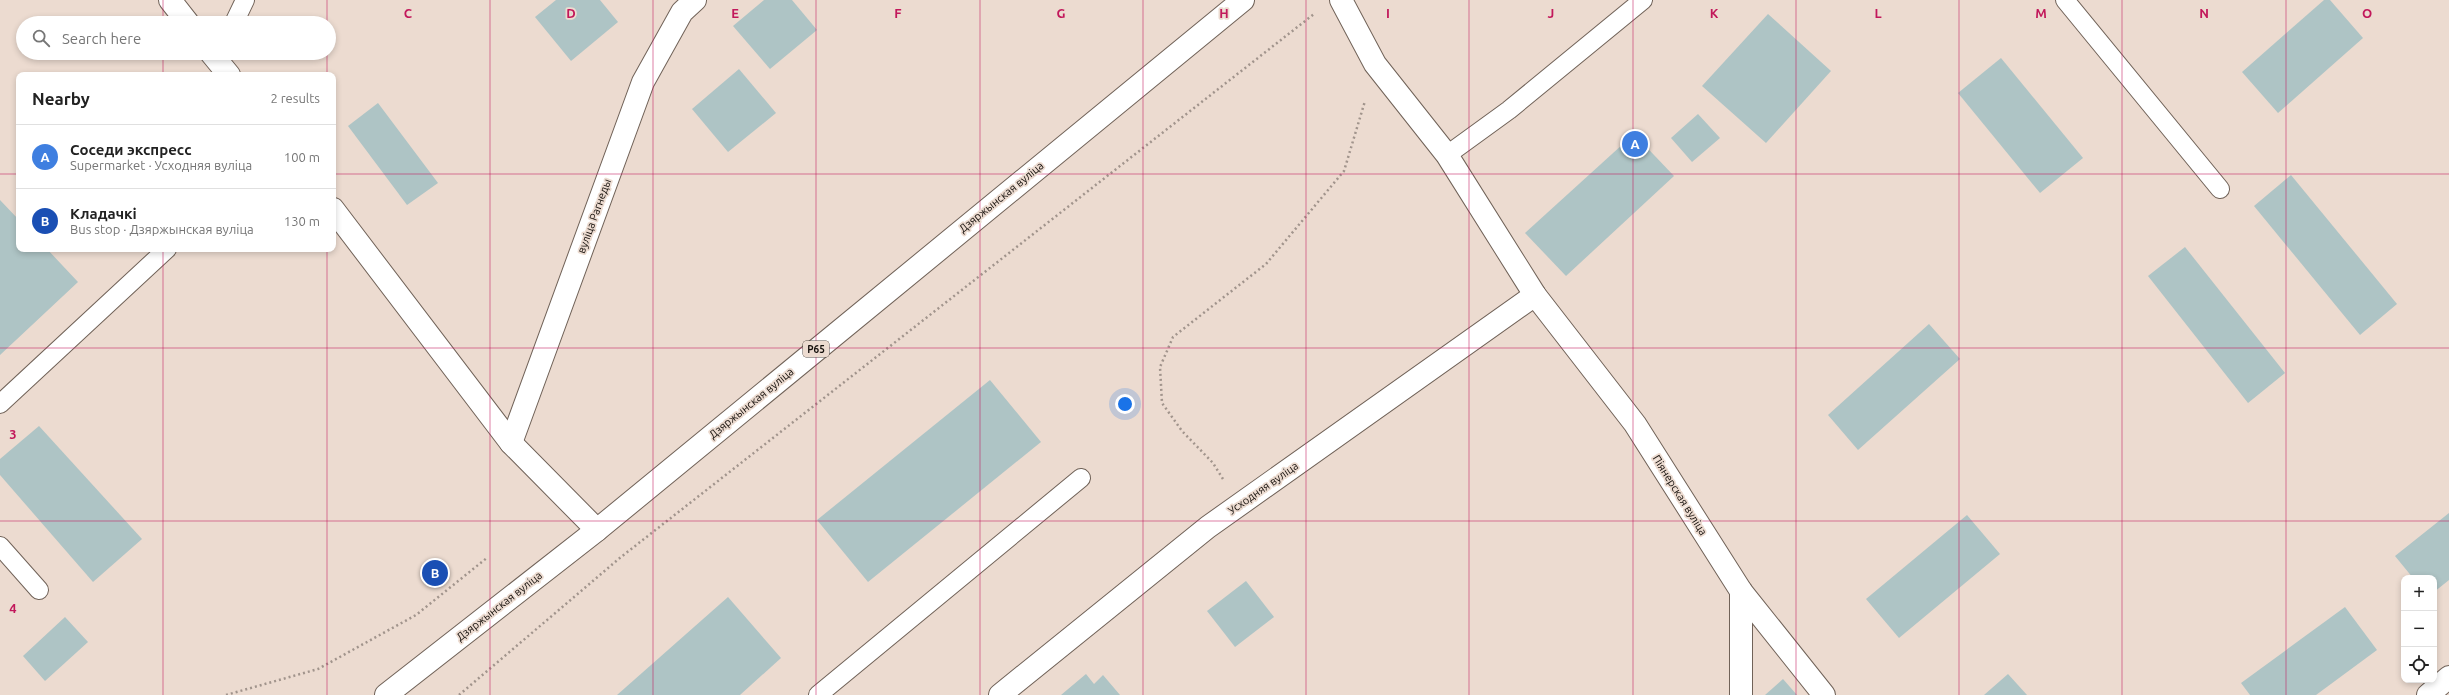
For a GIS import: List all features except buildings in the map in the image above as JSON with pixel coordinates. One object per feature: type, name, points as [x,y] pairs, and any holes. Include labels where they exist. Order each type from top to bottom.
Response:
[{"type":"street","points":[[170,0],[183,16]]},
{"type":"street","name":"вуліца Рагнеды","points":[[512,443],[643,82],[682,12],[695,0]]},
{"type":"street","name":"Дзяржынская вуліца","points":[[386,695],[596,530],[1243,0]]},
{"type":"street","name":"Піянерская вуліца","points":[[1341,0],[1375,64],[1447,155],[1535,295],[1635,424],[1741,592],[1824,695]]},
{"type":"street","points":[[336,212],[512,443],[596,530]]},
{"type":"street","name":"Усходняя вуліца","points":[[1000,695],[1208,527],[1535,295]]},
{"type":"street","points":[[1741,592],[1741,695]]},
{"type":"street","points":[[2428,695],[2449,677]]},
{"type":"lane","points":[[237,16],[245,0]]},
{"type":"lane","points":[[1447,155],[1509,110],[1643,0]]},
{"type":"lane","points":[[2065,0],[2220,189]]},
{"type":"lane","points":[[0,404],[164,252]]},
{"type":"lane","points":[[818,695],[1081,478]]},
{"type":"lane","points":[[0,546],[39,590]]},
{"type":"path","points":[[459,695],[621,557],[1320,10]]},
{"type":"path","points":[[1224,481],[1213,463],[1182,431],[1162,402],[1160,367],[1173,338],[1266,264],[1344,172],[1375,64]]},
{"type":"path","points":[[226,695],[318,669],[416,615],[488,557]]},
{"type":"place","name":"Соседи экспресс","points":[[1635,144]]},
{"type":"place","name":"Кладачкі","points":[[435,573]]}]
